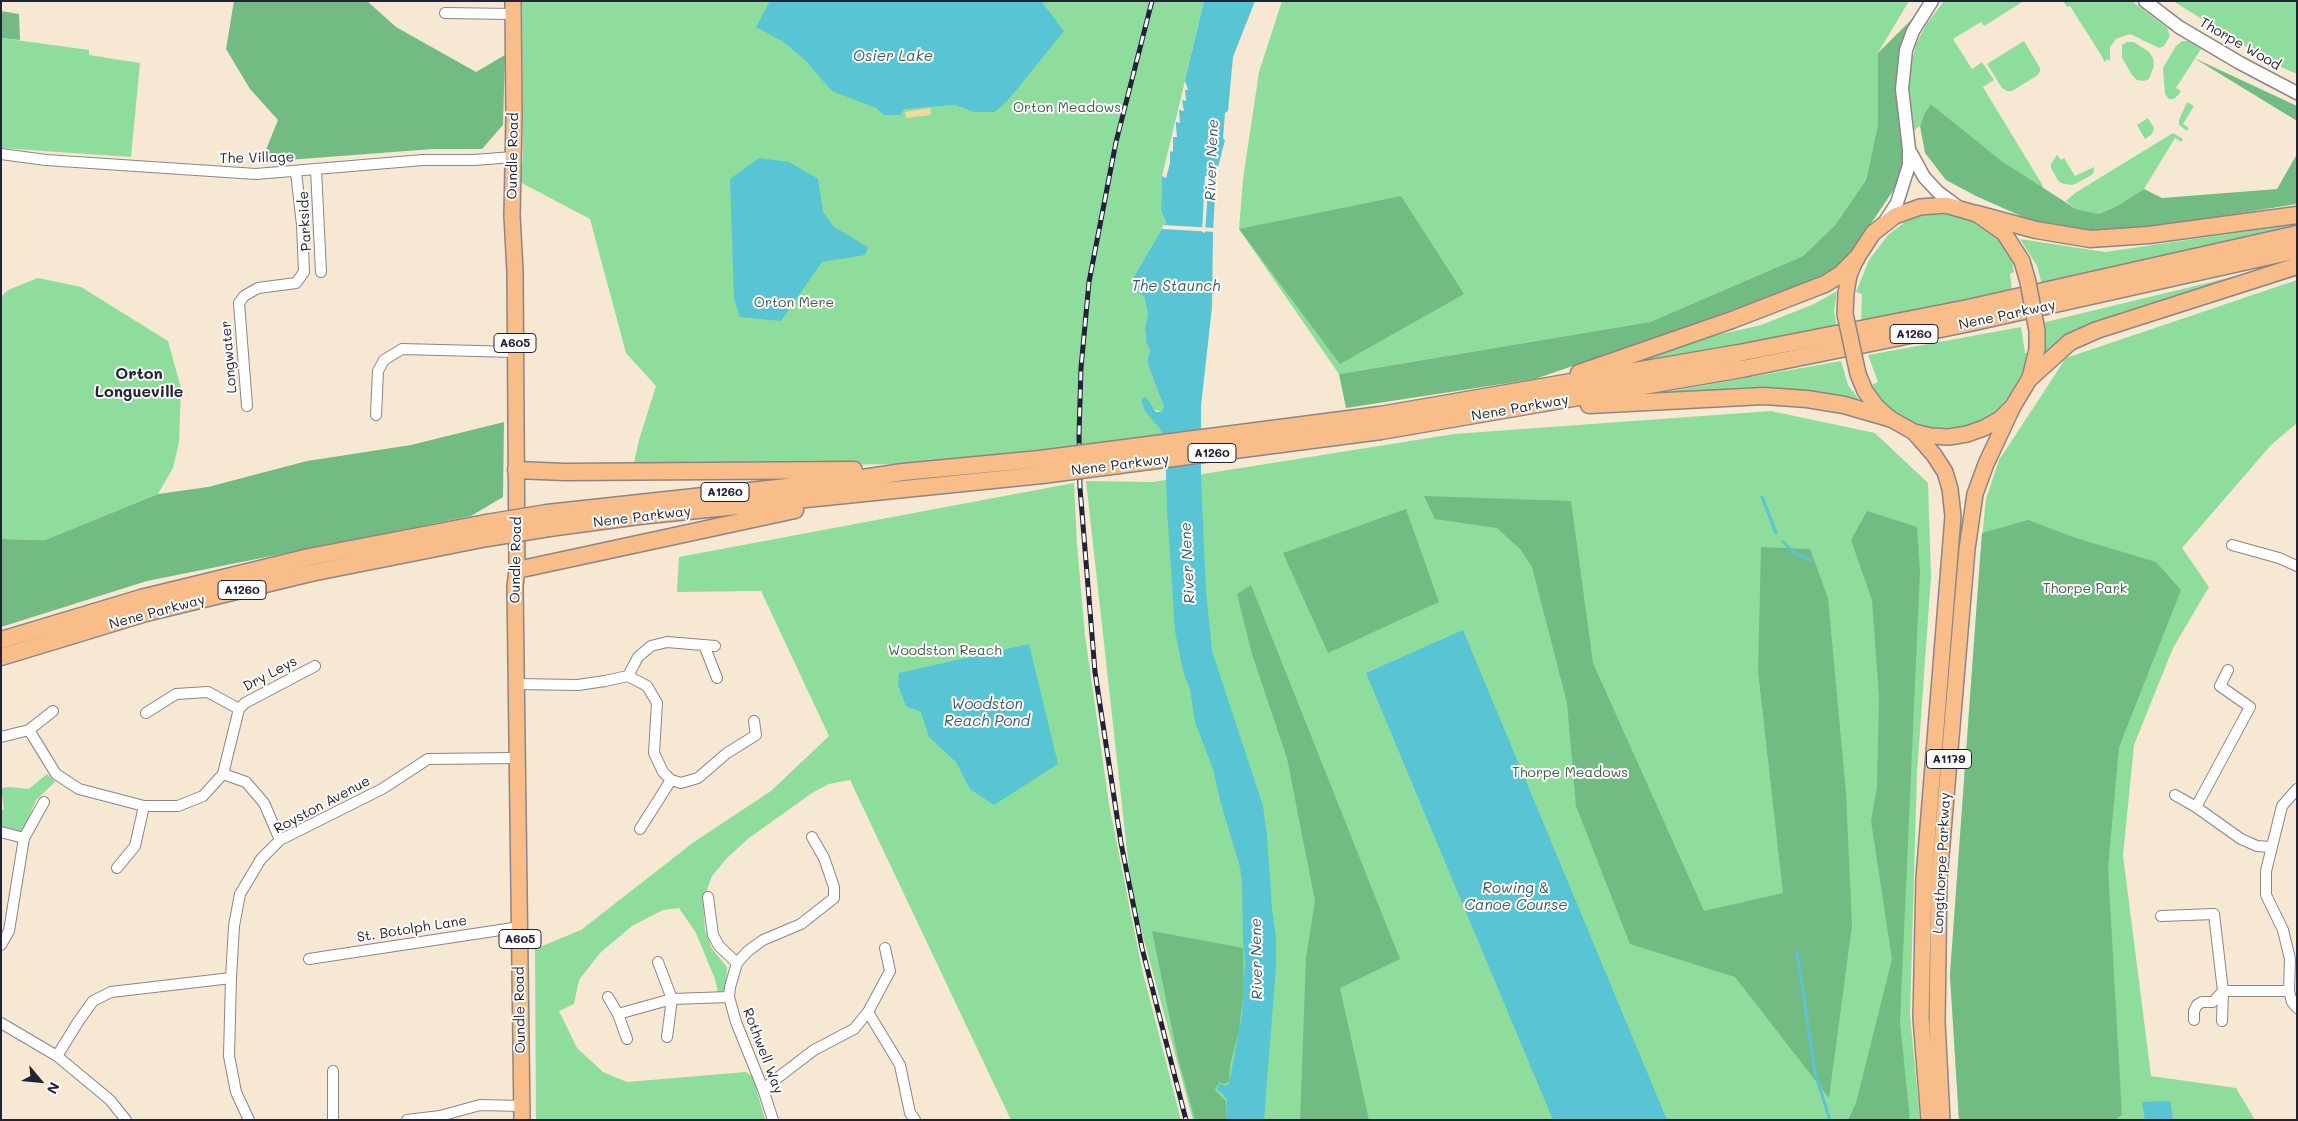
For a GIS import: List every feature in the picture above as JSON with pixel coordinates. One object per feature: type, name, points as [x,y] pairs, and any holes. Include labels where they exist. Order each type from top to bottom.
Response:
[{"type":"highway","points":[[1977,214],[2046,232],[2090,239],[2149,235],[2297,215]]},
{"type":"highway","name":"Nene Parkway","points":[[1380,423],[1535,389],[1739,354],[1968,308],[2297,234]]},
{"type":"highway","name":"Nene Parkway","points":[[548,521],[639,516],[900,490],[1041,467],[1380,423],[1529,407],[1742,369],[1970,323],[2297,250]]},
{"type":"highway","points":[[1535,389],[1732,320],[1825,284],[1842,274],[1856,259]]},
{"type":"highway","points":[[2030,378],[2070,342],[2097,330],[2297,266]]},
{"type":"highway","points":[[1529,407],[1764,396],[1807,399],[1889,418]]},
{"type":"highway","name":"Nene Parkway","points":[[1,640],[141,598],[308,557],[548,521],[903,472],[1041,467]]},
{"type":"highway","points":[[516,470],[565,472],[862,470],[903,472]]},
{"type":"highway","points":[[517,570],[762,516],[900,490]]},
{"type":"highway","name":"Nene Parkway","points":[[1,657],[155,611],[486,531]]},
{"type":"main road","name":"Oundle Road","points":[[513,8],[517,570],[515,586],[522,1113]]},
{"type":"main road","points":[[1933,205],[1959,208],[1977,214],[2004,233],[2022,261],[2037,331],[2037,349],[2030,378],[2013,406],[2000,419],[1984,428],[1967,434],[1949,437],[1931,436],[1914,432],[1889,418],[1876,406],[1865,390],[1858,374],[1845,314],[1846,293],[1849,275],[1856,259],[1873,233],[1884,223],[1907,211],[1920,207],[1933,205]]},
{"type":"main road","name":"Longthorpe Parkway","points":[[1942,1120],[1937,1022],[1939,879],[1967,549],[1975,494],[1986,464],[2013,406]]},
{"type":"main road","name":"Longthorpe Parkway","points":[[1914,432],[1934,455],[1945,472],[1950,489],[1953,516],[1924,878],[1921,1018],[1929,1120]]},
{"type":"street","points":[[1884,223],[1897,203],[1909,166],[1909,149],[1902,89],[1906,50],[1913,31],[1932,1]]},
{"type":"street","name":"Thorpe Wood","points":[[2145,1],[2179,27],[2240,63],[2297,93]]},
{"type":"street","points":[[445,13],[513,8]]},
{"type":"street","points":[[1909,149],[1915,164],[1924,177],[1938,192],[1959,208]]},
{"type":"street","name":"The Village","points":[[1,154],[46,160],[99,162],[223,174],[296,172],[423,160],[474,160],[513,157]]},
{"type":"street","name":"Parkside","points":[[316,170],[322,272]]},
{"type":"street","name":"Longwater","points":[[247,406],[239,303],[250,291],[258,288],[296,283],[304,272],[302,225],[296,172]]},
{"type":"street","points":[[376,415],[378,372],[384,360],[402,349],[515,352]]},
{"type":"street","points":[[2232,544],[2279,558],[2297,566]]},
{"type":"street","points":[[628,676],[638,657],[651,646],[667,642],[715,646]]},
{"type":"street","points":[[704,645],[716,678]]},
{"type":"street","name":"Dry Leys","points":[[29,730],[56,774],[78,789],[144,806],[178,806],[203,796],[223,774],[239,709],[245,703],[315,666]]},
{"type":"street","points":[[2196,807],[2250,707],[2220,686],[2228,670]]},
{"type":"street","points":[[516,684],[578,685],[628,676],[647,686],[657,703],[654,753],[663,772],[671,780],[681,783],[698,778],[726,753],[756,735],[754,721]]},
{"type":"street","name":"Dry Leys","points":[[146,713],[176,694],[208,692],[239,709]]},
{"type":"street","points":[[1,738],[29,730],[53,711]]},
{"type":"street","name":"Royston Avenue","points":[[249,1120],[236,1092],[229,1056],[231,978],[234,926],[240,894],[261,859],[280,840],[382,789],[428,759],[517,758]]},
{"type":"street","points":[[223,774],[246,782],[264,803],[280,840]]},
{"type":"street","points":[[640,829],[671,780]]},
{"type":"street","points":[[2297,788],[2282,806],[2266,870],[2266,895],[2284,933],[2290,959],[2289,990],[2292,1002],[2297,1008]]},
{"type":"street","points":[[2175,795],[2196,807],[2241,839],[2257,846],[2271,848]]},
{"type":"street","points":[[1,945],[24,838],[44,802]]},
{"type":"street","points":[[118,868],[135,846],[144,806]]},
{"type":"street","points":[[1,832],[24,838]]},
{"type":"street","points":[[708,897],[714,935],[719,946],[737,963],[764,940],[801,924],[834,898],[834,887],[824,858],[812,837]]},
{"type":"street","points":[[2162,916],[2214,914],[2223,991],[2222,1021]]},
{"type":"street","name":"St. Botolph Lane","points":[[309,959],[520,927]]},
{"type":"street","points":[[763,1089],[814,1050],[854,1029],[868,1012],[890,970],[885,948]]},
{"type":"street","points":[[658,962],[672,999],[667,1037]]},
{"type":"street","name":"Rothwell Way","points":[[737,963],[729,997],[736,1022],[763,1089],[773,1120]]},
{"type":"street","points":[[57,1056],[93,1002],[111,992],[231,978]]},
{"type":"street","points":[[2194,1020],[2194,1011],[2197,1006],[2202,1002],[2213,1002],[2223,991],[2289,990]]},
{"type":"street","points":[[608,997],[618,1014],[627,1039]]},
{"type":"street","points":[[618,1014],[672,999],[729,997]]},
{"type":"street","points":[[868,1012],[900,1065],[910,1114],[914,1120]]},
{"type":"street","points":[[1,1023],[57,1056],[110,1100],[126,1120]]},
{"type":"street","points":[[333,1071],[333,1120]]},
{"type":"street","points":[[407,1120],[440,1116],[480,1105],[522,1113]]},
{"type":"green space","points":[[234,1],[367,1],[396,27],[476,72],[505,55],[503,125],[482,149],[433,149],[261,162],[278,120],[250,89],[226,49]]},
{"type":"green space","name":"Orton Mere","points":[[522,1],[1204,1],[1162,176],[1161,210],[1166,222],[1135,279],[1139,292],[1144,296],[1148,314],[1145,327],[1146,342],[1150,351],[1147,362],[1164,407],[1161,412],[1153,409],[1146,397],[1163,434],[1000,460],[905,464],[633,467],[639,440],[656,386],[626,353],[590,219],[520,182],[523,157]]},
{"type":"green space","points":[[1282,1],[1909,1],[1878,53],[1878,124],[1866,180],[1835,225],[1803,256],[1650,322],[1339,374],[1239,229],[1243,179],[1259,72]]},
{"type":"green space","points":[[1944,1],[2024,1],[1984,26],[1981,22],[1953,39],[1972,69],[1982,62],[1994,80],[1983,87],[2043,186],[2041,188],[2003,162],[1931,104],[1924,114],[1920,126],[1914,130],[1908,85],[1916,44],[1926,25]]},
{"type":"green space","points":[[2063,1],[2132,1],[2167,28],[2170,36],[2164,46],[2159,48],[2130,34],[2116,39],[2110,47],[2110,61],[2108,59],[2104,62],[2070,6],[2067,7]]},
{"type":"green space","points":[[2173,1],[2297,1],[2297,74],[2274,64]]},
{"type":"green space","points":[[1,11],[19,14],[20,40],[1,38]]},
{"type":"green space","points":[[1915,16],[1898,53],[1905,164],[1897,185],[1849,256],[1822,280],[1535,379],[1346,408],[1339,374],[1650,322],[1803,256],[1835,225],[1866,180],[1878,124],[1878,53]]},
{"type":"green space","points":[[1,38],[89,50],[89,55],[140,63],[131,157],[1,148]]},
{"type":"green space","points":[[2024,41],[2040,71],[2038,75],[2012,91],[2007,91],[2002,88],[1987,64]]},
{"type":"green space","points":[[2182,41],[2188,41],[2201,49],[2176,88],[2181,91],[2174,99],[2169,99],[2165,94],[2163,68],[2176,46]]},
{"type":"green space","points":[[2127,42],[2134,42],[2149,52],[2153,58],[2154,66],[2149,79],[2144,81],[2137,80],[2132,75],[2122,58],[2122,45]]},
{"type":"green space","points":[[2194,58],[2297,106],[2297,121]]},
{"type":"green space","points":[[2187,102],[2194,106],[2183,124],[2189,128],[2187,131],[2179,125],[2179,120]]},
{"type":"green space","points":[[1931,104],[2003,162],[2076,209],[2099,214],[2117,206],[2144,189],[2162,198],[2277,189],[2297,154],[2297,204],[2159,226],[2103,232],[2078,231],[2032,221],[1976,196],[1946,180],[1925,153],[1920,126],[1924,114]]},
{"type":"green space","points":[[2148,118],[2154,128],[2152,134],[2145,139],[2137,125]]},
{"type":"green space","points":[[2173,133],[2183,139],[2181,142],[2175,138],[2144,189],[2117,206],[2099,214],[2076,209],[2066,201],[2075,193]]},
{"type":"green space","points":[[2057,155],[2061,160],[2064,158],[2075,176],[2094,167],[2092,175],[2073,185],[2059,182],[2051,168],[2051,164]]},
{"type":"green space","points":[[1401,196],[1464,294],[1340,364],[1239,229]]},
{"type":"green space","points":[[1935,212],[1957,216],[1977,224],[2000,239],[2011,256],[2014,272],[2010,274],[2012,291],[1861,323],[1862,294],[1856,292],[1869,260],[1888,235],[1913,216]]},
{"type":"green space","points":[[2297,224],[2297,231],[2042,285],[2037,266],[2020,239],[2105,252]]},
{"type":"green space","points":[[2281,265],[2153,309],[2045,359],[2046,339],[2042,323]]},
{"type":"green space","points":[[38,278],[81,287],[168,341],[181,388],[179,442],[173,468],[158,494],[45,540],[1,539],[1,297],[8,290]]},
{"type":"green space","name":"Thorpe Park","points":[[2297,280],[2297,423],[2271,445],[2182,548],[2209,587],[2173,648],[2134,745],[2123,855],[2151,1076],[2236,1088],[2255,1120],[1959,1120],[1950,975],[1980,558],[1986,499],[1999,460],[2066,358]]},
{"type":"green space","points":[[1837,291],[1834,311],[1837,328],[1597,375],[1717,335],[1761,325],[1814,304]]},
{"type":"green space","points":[[2021,327],[2025,353],[2030,354],[2021,375],[2010,395],[1992,416],[1973,428],[1946,434],[1917,429],[1896,416],[1876,395],[1872,385],[1878,382],[1868,355]]},
{"type":"green space","points":[[1841,361],[1848,385],[1863,405],[1655,394]]},
{"type":"green space","name":"Thorpe Meadows","points":[[1771,411],[1875,433],[1928,483],[1931,577],[1917,773],[1910,1015],[1920,1120],[1193,1120],[1132,896],[1086,481],[1153,482],[1454,434]]},
{"type":"green space","points":[[504,422],[503,497],[471,516],[147,581],[1,627],[1,539],[45,540],[158,494],[208,487],[307,461],[411,445]]},
{"type":"green space","name":"Woodston Reach","points":[[1074,483],[1085,635],[1109,804],[1142,969],[1181,1120],[1011,1120],[850,780],[829,784],[812,793],[749,838],[727,858],[712,876],[703,901],[705,930],[712,949],[727,967],[726,988],[722,993],[718,992],[715,979],[696,933],[679,908],[663,910],[632,926],[600,953],[579,980],[574,1004],[559,1011],[577,1048],[603,1072],[627,1082],[746,1072],[753,1077],[765,1120],[536,1120],[535,949],[581,930],[694,842],[771,791],[829,736],[761,591],[677,592],[679,557]]},
{"type":"green space","points":[[1424,496],[1571,501],[1593,663],[1704,911],[1783,893],[1758,671],[1761,547],[1810,549],[1828,598],[1846,793],[1852,925],[1829,1098],[1735,977],[1630,944],[1576,806],[1567,703],[1532,567],[1521,550],[1497,528],[1435,519]]},
{"type":"green space","points":[[1406,509],[1439,602],[1328,653],[1283,553]]},
{"type":"green space","points":[[1867,511],[1917,527],[1920,571],[1900,1022],[1910,1120],[1848,1120],[1856,1103],[1892,959],[1871,821],[1877,787],[1879,696],[1872,600],[1851,540]]},
{"type":"green space","points":[[2028,520],[2076,538],[2156,562],[2181,590],[2119,747],[2108,868],[2122,1115],[2114,1120],[1959,1120],[1950,975],[1982,533]]},
{"type":"green space","points":[[1251,585],[1400,959],[1340,988],[1369,1120],[1300,1120],[1306,958],[1315,901],[1287,758],[1252,654],[1237,594]]},
{"type":"green space","points":[[47,774],[55,782],[36,800],[24,829],[19,833],[1,829],[1,811],[4,809],[1,788],[29,789]]},
{"type":"green space","points":[[1152,931],[1243,948],[1244,988],[1239,1031],[1230,1065],[1229,1082],[1224,1084],[1219,1082],[1215,1090],[1226,1101],[1226,1120],[1195,1120],[1178,1058]]},
{"type":"sand","points":[[930,108],[931,115],[906,118],[905,112]]},
{"type":"water","name":"Osier Lake","points":[[770,1],[1041,1],[1064,31],[1009,99],[995,112],[974,112],[955,105],[904,109],[901,115],[884,115],[876,108],[832,91],[804,59],[782,41],[756,27]]},
{"type":"water","points":[[1204,1],[1255,1],[1233,57],[1228,111],[1225,113],[1223,138],[1225,140],[1216,175],[1212,307],[1201,406],[1201,476],[1206,591],[1212,651],[1263,806],[1267,836],[1276,937],[1276,966],[1264,1120],[1226,1120],[1227,1100],[1217,1090],[1219,1083],[1225,1086],[1229,1084],[1242,1015],[1245,962],[1242,882],[1240,867],[1221,804],[1213,769],[1195,722],[1190,689],[1184,675],[1175,631],[1167,509],[1165,438],[1145,411],[1141,400],[1146,397],[1156,412],[1161,412],[1164,407],[1147,362],[1150,351],[1146,342],[1145,327],[1148,314],[1144,296],[1136,292],[1133,279],[1166,222],[1161,210],[1162,176]],"holes":[[[1205,176],[1209,176],[1205,233],[1202,232]]]},
{"type":"water","name":"Orton Mere","points":[[759,158],[789,162],[818,179],[823,212],[834,227],[868,247],[865,255],[822,262],[781,321],[740,317],[734,299],[730,179]]},
{"type":"water","name":"Rowing & Canoe Course","points":[[1463,630],[1667,1120],[1553,1120],[1366,673]]},
{"type":"water","name":"Woodston Reach Pond","points":[[1029,644],[1058,764],[994,805],[970,789],[956,762],[929,737],[921,712],[906,706],[898,685],[899,673]]},
{"type":"water","points":[[2170,1101],[2173,1120],[2145,1120],[2142,1102]]},
{"type":"pier","points":[[1185,81],[1188,90],[1185,90],[1186,101],[1182,100],[1184,111],[1179,110],[1180,123],[1176,122],[1177,137],[1173,137],[1173,152],[1170,151],[1170,163],[1166,178],[1162,176]]},
{"type":"pier","points":[[1163,225],[1216,228],[1215,232],[1162,229]]},
{"type":"waterway","points":[[1762,497],[1776,533]]},
{"type":"waterway","points":[[1783,542],[1796,554],[1810,560]]},
{"type":"waterway","points":[[1797,952],[1815,1073],[1830,1120]]},
{"type":"railway","points":[[1152,1],[1116,142],[1089,282],[1081,368],[1080,488],[1095,672],[1121,843],[1142,948],[1186,1120]]},
{"type":"district","name":"Orton Longueville","points":[[139,383]]},
{"type":"park label","name":"Orton Meadows","points":[[1067,108]]},
{"type":"water label","name":"River Nene","points":[[1212,160]]},
{"type":"water label","name":"The Staunch","points":[[1176,286]]},
{"type":"water label","name":"River Nene","points":[[1188,563]]},
{"type":"water label","name":"River Nene","points":[[1257,959]]}]
